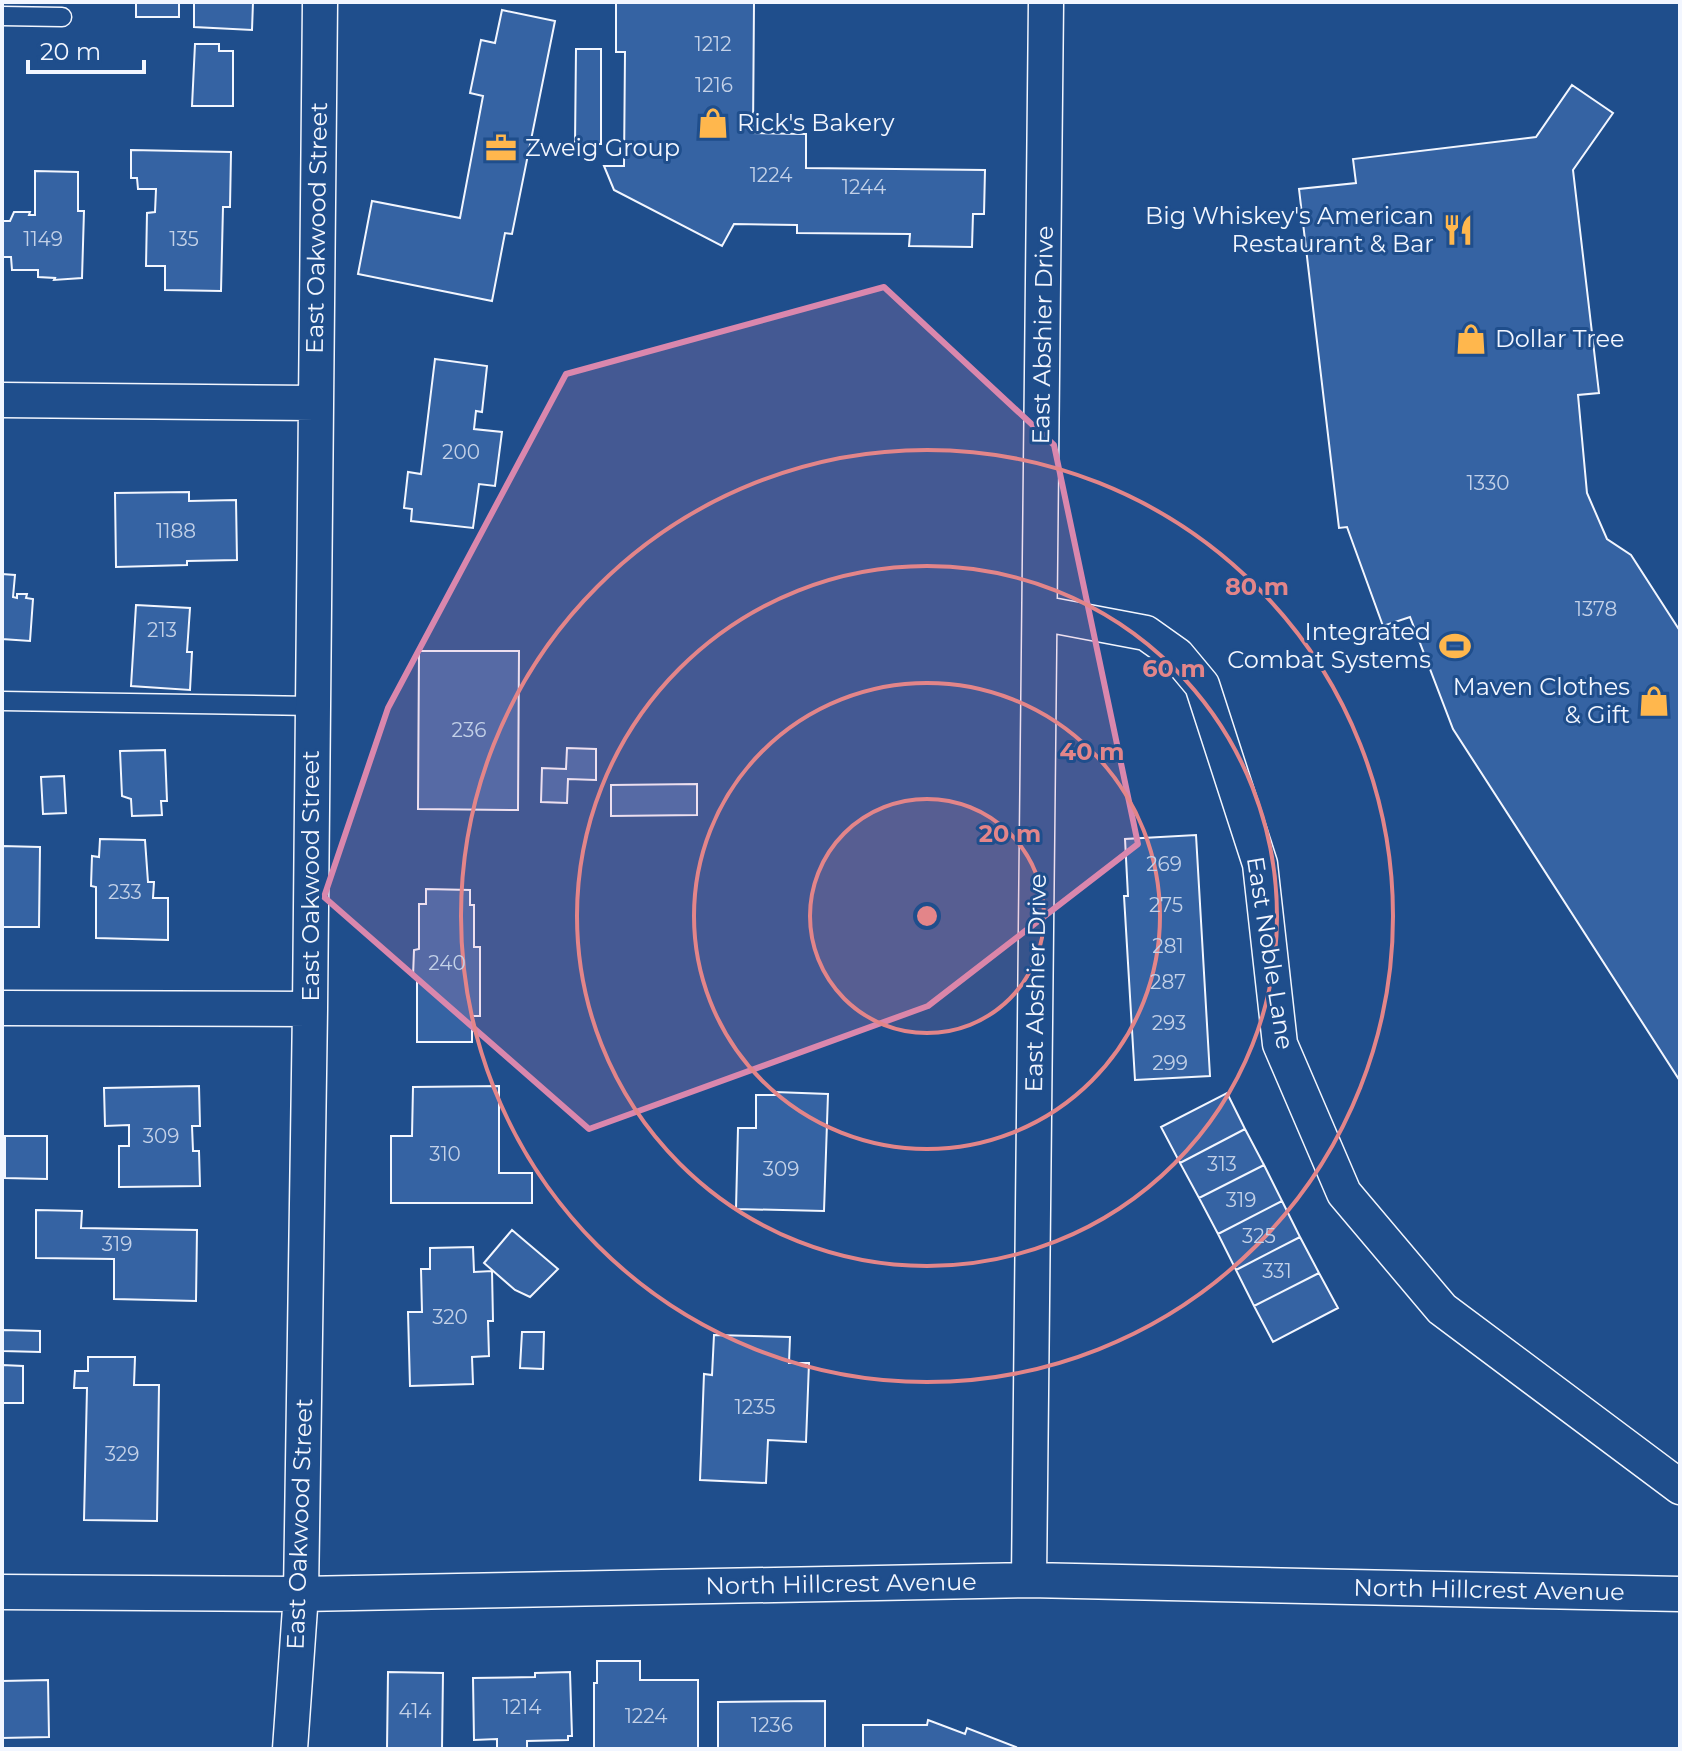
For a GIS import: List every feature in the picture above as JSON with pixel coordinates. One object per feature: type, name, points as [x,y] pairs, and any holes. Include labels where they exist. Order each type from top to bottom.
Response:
[{"type":"street","name":"East Oakwood Street","points":[[290,1749],[301,1594],[320,2]]},
{"type":"street","name":"East Abshier Drive","points":[[1029,1580],[1046,2]]},
{"type":"street","points":[[2,400],[315,403]]},
{"type":"street","name":"East Noble Lane","points":[[1040,613],[1146,633],[1177,655],[1202,685],[1260,864],[1280,1044],[1344,1193],[1442,1309],[1680,1487]]},
{"type":"street","points":[[2,1008],[310,1009]]},
{"type":"street","name":"North Hillcrest Avenue","points":[[2,1592],[301,1594],[1029,1580],[1680,1594]]},
{"type":"lane","points":[[2,16],[62,17]]},
{"type":"lane","points":[[2,701],[313,706]]},
{"type":"highlighted area","points":[[884,287],[1054,445],[1138,844],[928,1006],[589,1129],[324,897],[388,708],[566,374]]},
{"type":"building","points":[[136,2],[179,2],[179,17],[136,17]]},
{"type":"building","points":[[194,2],[253,2],[252,30],[194,27]]},
{"type":"building","points":[[616,2],[754,2],[753,133],[806,134],[806,168],[985,170],[984,214],[973,214],[972,247],[909,246],[910,234],[797,233],[797,225],[734,224],[722,246],[614,190],[604,166],[624,166],[625,52],[616,52]]},
{"type":"building","name":"Zweig Group","points":[[502,10],[555,21],[512,234],[505,233],[492,301],[358,274],[372,201],[460,218],[483,96],[470,93],[481,40],[495,43]]},
{"type":"building","points":[[195,44],[219,44],[219,51],[233,51],[233,106],[192,106]]},
{"type":"building","points":[[576,49],[601,49],[601,144],[575,144]]},
{"type":"building","points":[[1572,85],[1613,113],[1573,170],[1599,393],[1578,395],[1587,493],[1607,539],[1631,555],[1680,631],[1680,1081],[1453,729],[1410,617],[1383,626],[1347,527],[1339,528],[1299,189],[1356,183],[1353,159],[1536,137]]},
{"type":"building","points":[[131,150],[231,152],[230,207],[223,207],[221,291],[165,290],[165,266],[146,266],[147,213],[155,212],[156,189],[138,189],[137,178],[131,178]]},
{"type":"building","points":[[35,171],[78,172],[78,211],[84,211],[82,278],[54,280],[38,277],[38,270],[12,270],[11,257],[2,257],[2,221],[10,221],[14,212],[35,215]]},
{"type":"building","points":[[435,359],[487,366],[482,412],[476,411],[474,429],[502,432],[495,486],[479,484],[473,528],[411,521],[412,509],[404,508],[408,472],[421,474]]},
{"type":"building","points":[[189,492],[189,501],[236,500],[237,560],[116,567],[115,493]]},
{"type":"building","points":[[2,574],[15,575],[13,597],[27,594],[26,598],[33,599],[30,641],[2,639]]},
{"type":"building","points":[[136,605],[190,608],[187,652],[192,652],[190,690],[131,686]]},
{"type":"building","points":[[419,651],[519,651],[518,810],[418,809]]},
{"type":"building","points":[[567,748],[596,749],[596,780],[568,779],[567,803],[541,802],[542,768],[566,769]]},
{"type":"building","points":[[165,750],[167,801],[161,801],[162,815],[132,816],[131,799],[122,796],[120,751]]},
{"type":"building","points":[[64,776],[66,813],[43,814],[41,777]]},
{"type":"building","points":[[697,784],[697,815],[611,816],[611,785]]},
{"type":"building","points":[[1196,835],[1210,1076],[1135,1080],[1124,896],[1128,896],[1125,839]]},
{"type":"building","points":[[100,839],[145,840],[148,882],[154,882],[153,898],[168,898],[168,940],[96,938],[96,887],[91,886],[92,856],[99,857]]},
{"type":"building","points":[[2,846],[40,847],[39,927],[2,927]]},
{"type":"building","points":[[426,889],[470,890],[470,905],[474,905],[474,947],[480,947],[480,1016],[472,1016],[472,1042],[417,1042],[414,950],[419,949],[419,904],[426,904]]},
{"type":"building","points":[[199,1086],[200,1126],[192,1126],[193,1151],[199,1151],[200,1186],[119,1187],[119,1146],[129,1146],[129,1125],[105,1126],[104,1088]]},
{"type":"building","points":[[499,1086],[499,1173],[532,1173],[532,1203],[391,1203],[391,1136],[412,1136],[413,1087]]},
{"type":"building","points":[[775,1092],[828,1094],[824,1211],[736,1209],[738,1128],[756,1128],[756,1095],[775,1095]]},
{"type":"building","points":[[1227,1093],[1245,1129],[1180,1163],[1161,1127]]},
{"type":"building","points":[[1245,1129],[1264,1165],[1199,1198],[1180,1163]]},
{"type":"building","points":[[5,1136],[47,1136],[47,1179],[5,1178]]},
{"type":"building","points":[[1264,1165],[1282,1201],[1218,1234],[1199,1198]]},
{"type":"building","points":[[1282,1201],[1300,1237],[1236,1270],[1218,1234]]},
{"type":"building","points":[[36,1210],[82,1211],[81,1228],[197,1230],[196,1301],[114,1299],[114,1259],[36,1258]]},
{"type":"building","points":[[512,1230],[558,1269],[530,1297],[515,1290],[484,1263]]},
{"type":"building","points":[[1300,1237],[1319,1273],[1254,1306],[1236,1270]]},
{"type":"building","points":[[473,1247],[474,1272],[492,1271],[493,1321],[488,1321],[489,1356],[472,1357],[473,1384],[410,1386],[408,1312],[422,1312],[421,1269],[430,1269],[430,1248]]},
{"type":"building","points":[[1319,1273],[1338,1308],[1273,1342],[1254,1306]]},
{"type":"building","points":[[3,1330],[40,1331],[40,1352],[3,1351]]},
{"type":"building","points":[[522,1332],[544,1332],[543,1369],[520,1368]]},
{"type":"building","points":[[714,1335],[790,1337],[789,1363],[809,1363],[806,1442],[768,1440],[766,1483],[700,1480],[704,1374],[712,1375]]},
{"type":"building","points":[[88,1357],[135,1357],[134,1385],[159,1385],[157,1521],[84,1520],[87,1388],[74,1388],[75,1371],[88,1371]]},
{"type":"building","points":[[2,1365],[23,1366],[23,1403],[2,1403]]},
{"type":"building","points":[[597,1661],[640,1661],[640,1680],[698,1680],[698,1749],[594,1749]]},
{"type":"building","points":[[388,1672],[443,1673],[442,1749],[387,1749]]},
{"type":"building","points":[[570,1672],[572,1736],[568,1736],[568,1740],[527,1741],[527,1749],[497,1749],[497,1739],[474,1740],[473,1678],[535,1677],[535,1673]]},
{"type":"building","points":[[48,1680],[49,1737],[2,1738],[2,1681]]},
{"type":"building","points":[[825,1701],[825,1749],[718,1749],[718,1702]]},
{"type":"building","points":[[928,1720],[965,1734],[967,1728],[1016,1747],[863,1749],[863,1725],[927,1725]]},
{"type":"place","name":"Rick's Bakery","points":[[713,123]]},
{"type":"place","name":"Zweig Group","points":[[501,148]]},
{"type":"place","name":"Big Whiskey's American Restaurant & Bar","points":[[1458,230]]},
{"type":"place","name":"Dollar Tree","points":[[1471,339]]},
{"type":"place","name":"Integrated Combat Systems","points":[[1455,646]]},
{"type":"place","name":"Maven Clothes & Gift","points":[[1654,701]]}]
